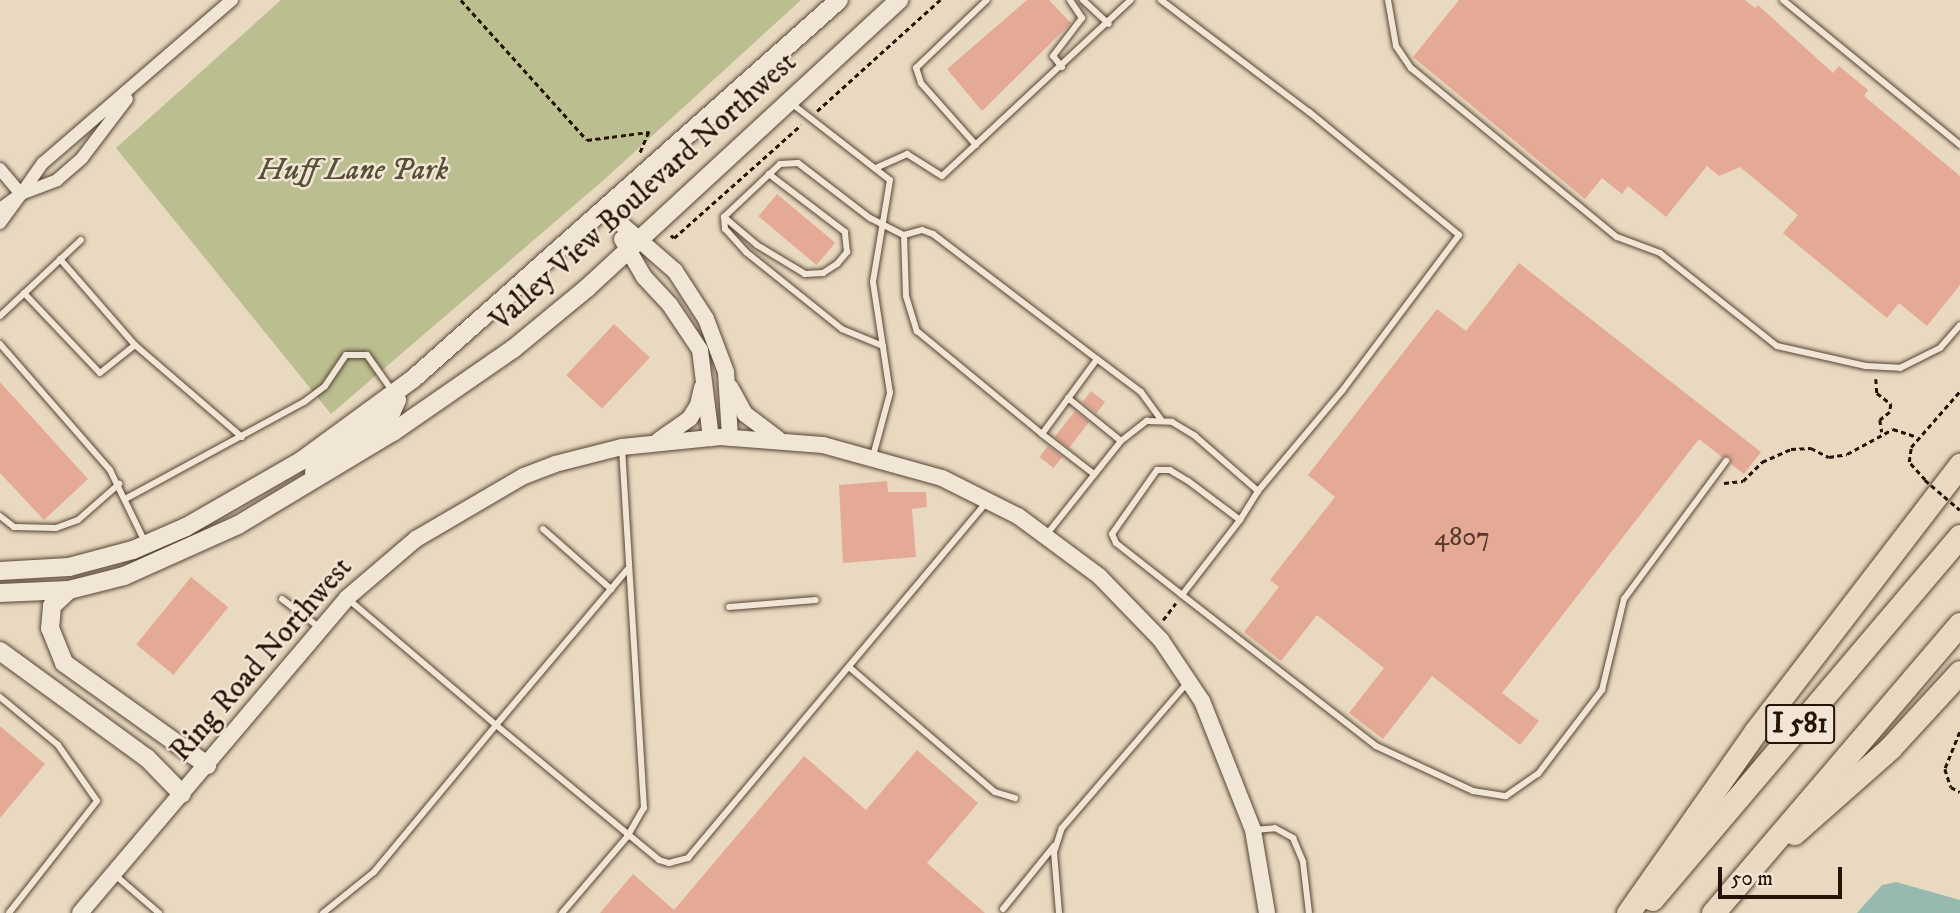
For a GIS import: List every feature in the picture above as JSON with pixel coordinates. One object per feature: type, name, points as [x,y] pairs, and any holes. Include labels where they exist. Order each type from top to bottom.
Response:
[{"type":"highway","points":[[1628,913],[1755,732],[1960,465]]},
{"type":"highway","name":"I 581","points":[[1640,913],[1960,536]]},
{"type":"highway","name":"I 581","points":[[1713,913],[1960,624]]},
{"type":"highway","points":[[1755,863],[1827,807],[1960,672]]},
{"type":"main road","name":"Valley View Boulevard Northwest","points":[[0,571],[69,567],[146,544],[243,496],[394,394],[605,210],[839,0]]},
{"type":"main road","name":"Valley View Boulevard Northwest","points":[[0,593],[69,590],[124,576],[182,552],[276,503],[393,432],[513,349],[634,245],[787,100],[899,0]]},
{"type":"main road","points":[[276,503],[392,411],[397,400],[394,394]]},
{"type":"main road","points":[[69,590],[51,611],[52,641],[64,663],[207,765]]},
{"type":"main road","points":[[0,651],[147,758],[182,794]]},
{"type":"street","points":[[0,223],[43,163],[138,85],[227,2]]},
{"type":"street","points":[[0,209],[21,194],[57,180],[82,158],[138,85]]},
{"type":"street","points":[[0,169],[21,194]]},
{"type":"street","points":[[605,210],[634,245],[690,290],[719,347],[726,378],[730,438]]},
{"type":"street","points":[[634,245],[644,278],[688,329],[702,360],[711,438]]},
{"type":"street","points":[[654,442],[676,430],[698,405],[702,360]]},
{"type":"street","points":[[726,378],[745,414],[780,440]]},
{"type":"street","name":"Ring Road Northwest","points":[[80,913],[347,598],[416,539],[461,511],[555,464],[654,442],[730,438],[780,440],[873,456],[989,500],[1047,535],[1099,576],[1161,640],[1189,680],[1220,740],[1253,830],[1267,913]]},
{"type":"lane","points":[[976,145],[937,103],[916,68],[987,0]]},
{"type":"lane","points":[[1062,67],[1053,56],[1082,18],[1070,0]]},
{"type":"lane","points":[[1083,0],[1109,24]]},
{"type":"lane","points":[[878,167],[907,154],[942,176],[1109,24],[1131,0]]},
{"type":"lane","points":[[1161,0],[1309,111],[1460,235],[1342,391],[1258,491],[1240,520],[1182,595]]},
{"type":"lane","points":[[1388,0],[1396,46],[1411,68],[1617,237],[1660,253],[1777,346],[1900,368],[1923,359],[1960,325]]},
{"type":"lane","points":[[1783,0],[1960,145]]},
{"type":"lane","points":[[787,100],[878,167],[892,189],[873,291],[890,393],[873,456]]},
{"type":"lane","points":[[883,346],[854,338],[746,252],[724,229],[724,217],[780,164],[798,163],[883,226],[904,234],[922,230],[933,234],[1141,392],[1161,420],[1195,436],[1258,491]]},
{"type":"lane","points":[[724,217],[757,245],[805,274],[823,273],[837,264],[848,252],[845,232],[769,174]]},
{"type":"lane","points":[[904,234],[906,296],[917,331],[1094,474]]},
{"type":"lane","points":[[0,316],[81,240]]},
{"type":"lane","points":[[60,259],[135,345],[242,437]]},
{"type":"lane","points":[[24,293],[100,373],[135,345]]},
{"type":"lane","points":[[0,344],[119,484],[146,544]]},
{"type":"lane","points":[[127,498],[242,437],[320,391],[346,355],[367,355],[394,394]]},
{"type":"lane","points":[[1042,434],[1097,359]]},
{"type":"lane","points":[[1068,398],[1121,441]]},
{"type":"lane","points":[[1047,535],[1121,441],[1137,425],[1161,420]]},
{"type":"lane","points":[[562,913],[627,837],[644,808],[627,570],[622,447]]},
{"type":"lane","points":[[1240,520],[1170,470],[1157,470],[1112,534],[1116,543],[1376,746],[1473,791],[1506,796],[1538,774],[1602,690],[1624,599],[1726,461]]},
{"type":"lane","points":[[0,516],[14,527],[56,528],[78,520],[119,484]]},
{"type":"lane","points":[[347,598],[627,837],[668,863],[688,858],[989,500]]},
{"type":"lane","points":[[543,528],[611,589]]},
{"type":"lane","points":[[328,912],[373,872],[627,570]]},
{"type":"lane","points":[[282,599],[322,629]]},
{"type":"lane","points":[[729,607],[816,600]]},
{"type":"lane","points":[[849,667],[995,792],[1015,798]]},
{"type":"lane","points":[[1003,909],[1055,845],[1062,828],[1189,680]]},
{"type":"lane","points":[[0,697],[58,745],[97,801],[9,913]]},
{"type":"lane","points":[[1253,830],[1275,828],[1293,838],[1303,862],[1309,913]]},
{"type":"lane","points":[[1055,845],[1059,913]]},
{"type":"lane","points":[[113,874],[159,913]]},
{"type":"path","points":[[461,0],[587,141],[649,132],[635,164]]},
{"type":"path","points":[[1879,366],[1874,388],[1891,404],[1890,412],[1880,420],[1882,432]]},
{"type":"path","points":[[1960,391],[1917,437],[1909,462],[1925,480],[1960,510]]},
{"type":"path","points":[[1708,485],[1743,481],[1762,462],[1791,449],[1811,448],[1825,457],[1847,454],[1882,432],[1904,429],[1917,437]]},
{"type":"path","points":[[1161,640],[1162,621],[1182,595]]},
{"type":"path","points":[[1960,732],[1945,769],[1951,787],[1960,792]]},
{"type":"green space","name":"Huff Lane Park","points":[[281,0],[801,0],[606,178],[331,414],[116,148]]},
{"type":"water","points":[[1896,882],[1960,900],[1960,913],[1857,913],[1882,885]]},
{"type":"building","points":[[1027,0],[1049,0],[1071,23],[982,111],[947,69]]},
{"type":"building","points":[[1459,0],[1745,0],[1755,8],[1758,5],[1833,73],[1839,66],[1868,90],[1864,96],[1960,176],[1960,285],[1927,326],[1899,303],[1887,318],[1783,233],[1798,215],[1740,167],[1719,176],[1707,166],[1666,217],[1628,186],[1622,194],[1602,178],[1585,199],[1413,57]]},
{"type":"building","points":[[777,194],[835,243],[817,265],[758,216]]},
{"type":"building","points":[[1519,263],[1761,452],[1744,474],[1731,464],[1730,457],[1722,457],[1699,439],[1502,693],[1539,721],[1520,745],[1432,676],[1383,739],[1349,713],[1384,668],[1317,615],[1281,661],[1244,632],[1279,587],[1270,580],[1335,497],[1308,475],[1437,309],[1466,331]]},
{"type":"building","points":[[614,324],[650,357],[602,409],[566,375]]},
{"type":"building","points":[[0,382],[88,479],[44,520],[0,473]]},
{"type":"building","points":[[1091,391],[1105,402],[1097,413],[1082,402]]},
{"type":"building","points":[[1075,411],[1089,422],[1069,448],[1055,437]]},
{"type":"building","points":[[1048,446],[1062,457],[1054,468],[1039,457]]},
{"type":"building","points":[[887,481],[888,492],[926,492],[927,507],[912,509],[916,557],[843,563],[839,485]]},
{"type":"building","points":[[191,577],[228,607],[174,675],[136,645]]},
{"type":"building","points":[[0,726],[45,764],[0,818]]},
{"type":"building","points":[[917,750],[978,803],[927,863],[985,913],[600,913],[633,874],[674,910],[804,756],[866,810]]}]
